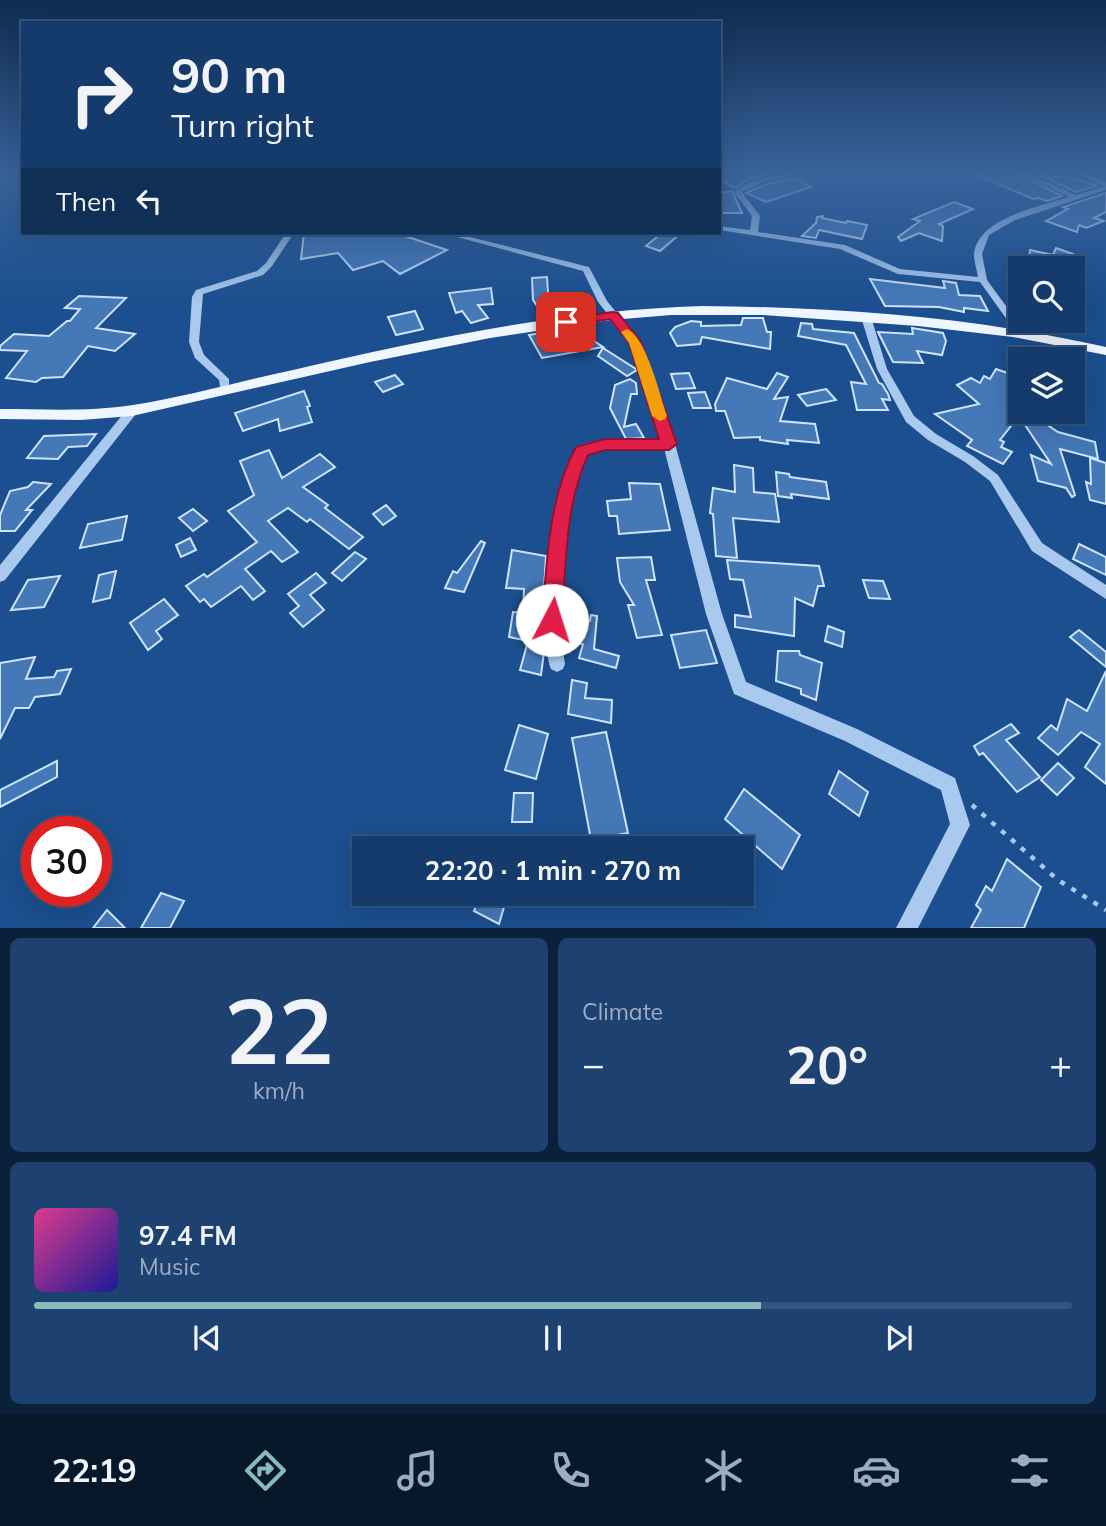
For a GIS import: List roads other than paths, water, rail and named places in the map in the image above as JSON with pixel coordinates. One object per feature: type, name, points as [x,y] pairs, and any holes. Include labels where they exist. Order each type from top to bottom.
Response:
[{"type":"main road","points":[[0,414],[58,416],[132,411],[519,329],[613,315],[727,310],[866,317],[1008,332]]},
{"type":"main road","points":[[1021,333],[1106,351]]},
{"type":"street","points":[[754,232],[756,216]]},
{"type":"street","points":[[1008,315],[983,280],[978,254],[986,234],[996,225],[1017,216]]},
{"type":"street","points":[[721,228],[853,250],[877,264],[898,271],[983,280]]},
{"type":"street","points":[[225,391],[224,379],[199,356],[194,342],[197,298],[202,291],[251,278],[267,268],[278,247],[288,235]]},
{"type":"street","points":[[456,235],[586,269],[613,315],[635,342],[669,444],[714,614],[740,688],[851,735],[948,784],[960,825],[906,928]]},
{"type":"street","points":[[866,317],[882,369],[910,419],[994,478],[1037,547],[1106,593]]},
{"type":"street","points":[[0,576],[132,411]]},
{"type":"street","points":[[557,664],[552,620],[559,533],[572,473],[582,451],[592,446],[669,444]]}]
